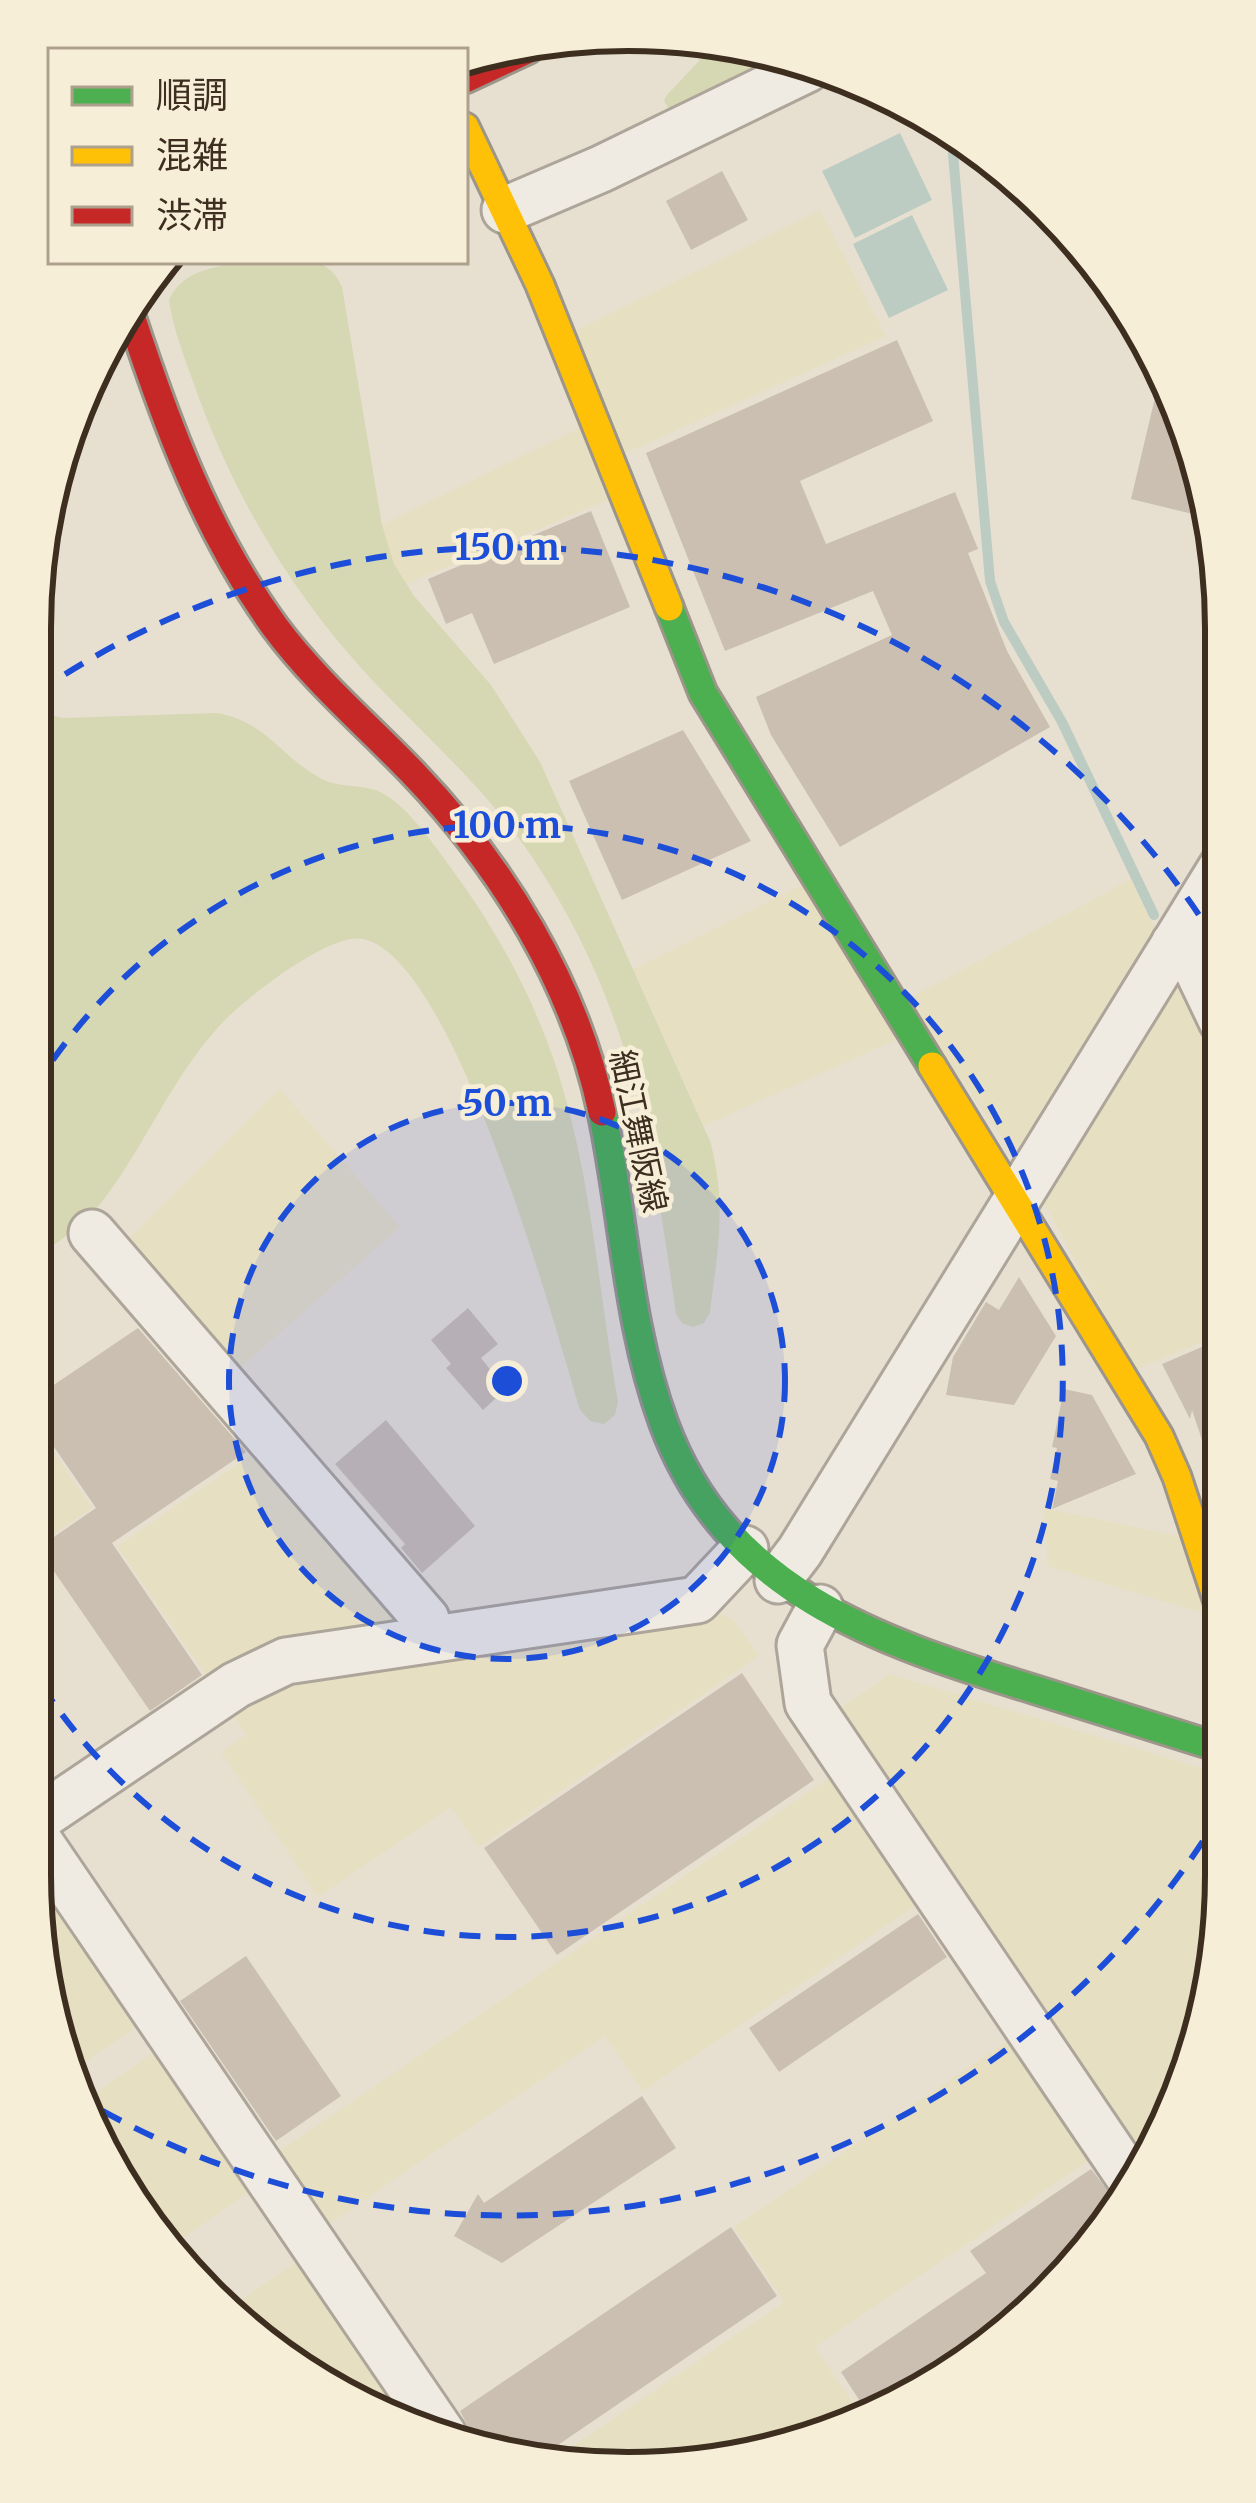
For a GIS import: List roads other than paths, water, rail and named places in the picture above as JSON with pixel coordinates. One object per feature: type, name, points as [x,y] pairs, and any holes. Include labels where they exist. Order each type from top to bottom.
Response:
[{"type":"main road","points":[[468,133],[540,285],[704,693],[1170,1456],[1205,1562]]},
{"type":"main road","name":"細江舞阪線","points":[[135,328],[171,438],[246,584],[311,671],[465,832],[500,878],[556,977],[579,1029],[610,1139],[640,1333],[662,1424],[707,1506],[778,1580],[820,1608],[926,1656],[1205,1743]]},
{"type":"street","points":[[499,198],[601,169],[793,76]]},
{"type":"street","points":[[778,1580],[1205,894]]},
{"type":"street","points":[[1174,944],[1190,954],[1205,985]]},
{"type":"street","points":[[92,1233],[426,1619],[429,1638]]},
{"type":"street","points":[[51,1812],[260,1671],[312,1654],[697,1600],[745,1550]]},
{"type":"street","points":[[820,1608],[800,1645],[808,1703],[1124,2170]]},
{"type":"street","points":[[51,1857],[431,2417]]},
{"type":"waterway","points":[[953,154],[990,581],[1004,622],[1062,722],[1154,915]]}]
